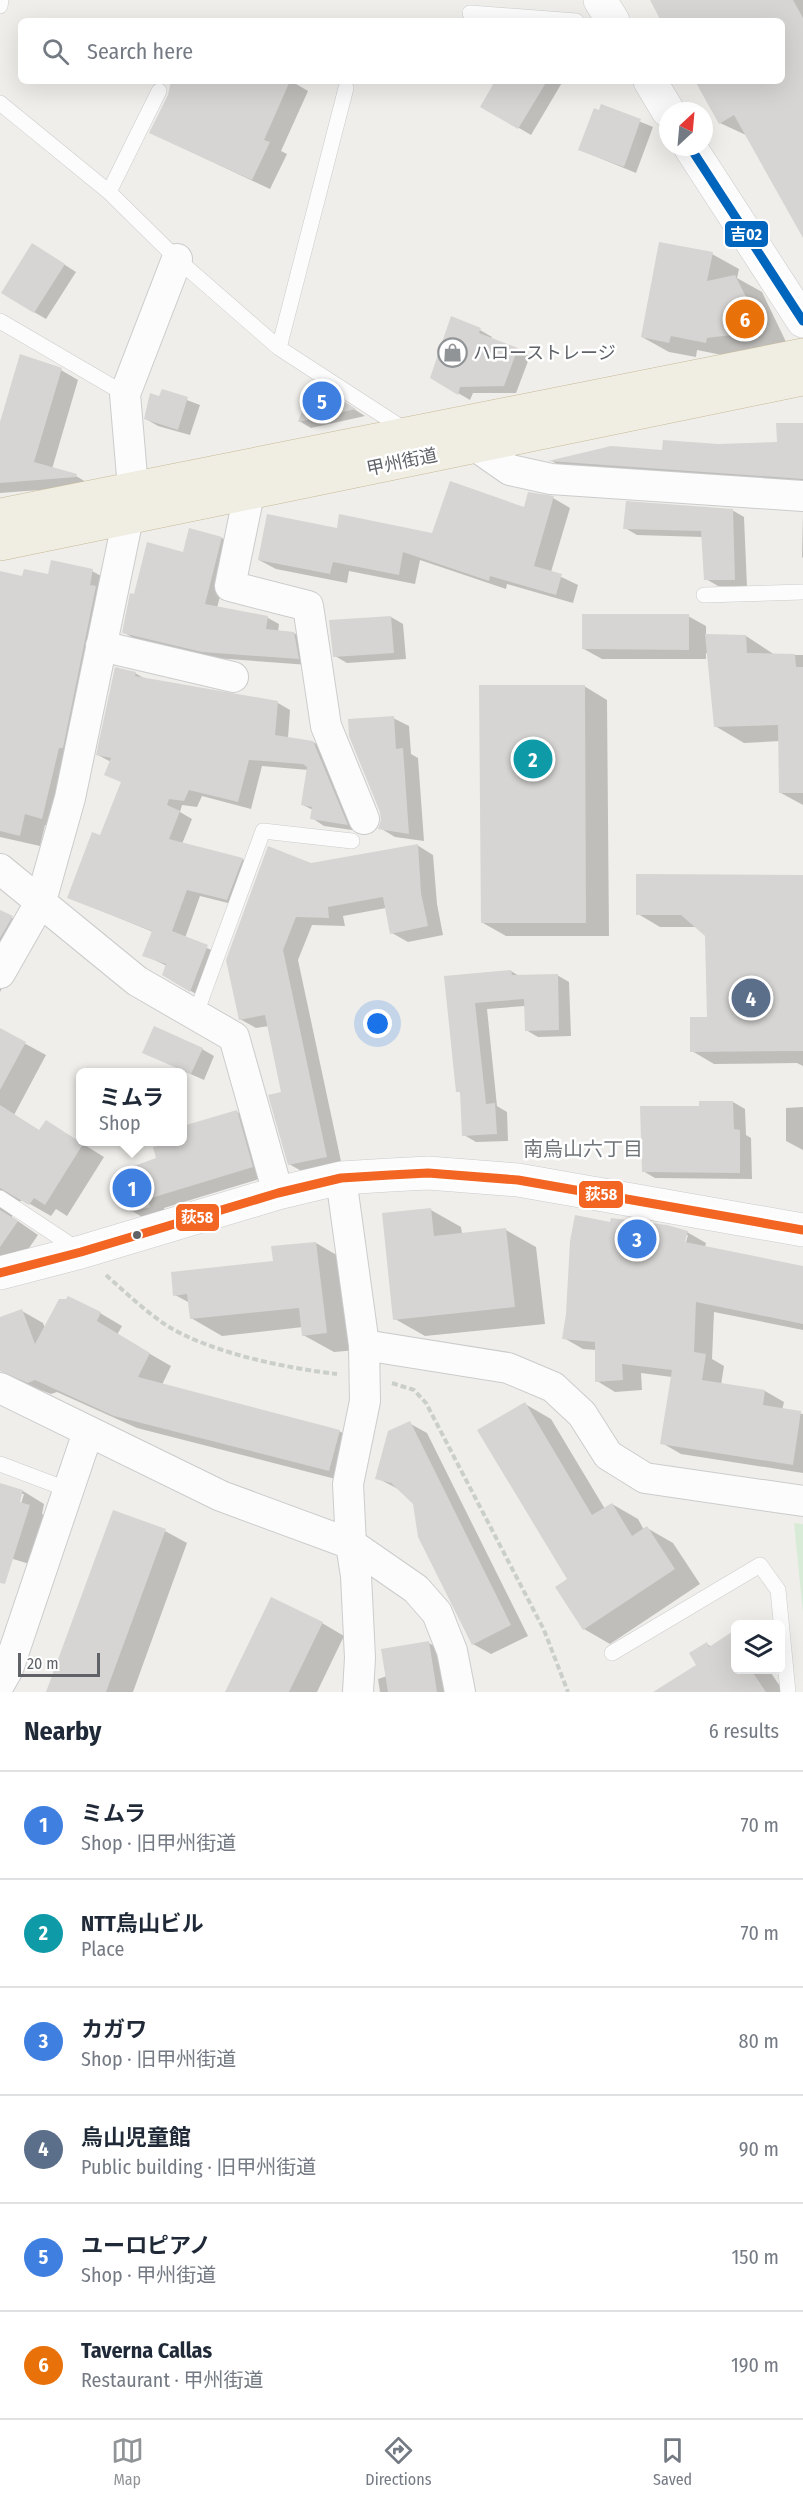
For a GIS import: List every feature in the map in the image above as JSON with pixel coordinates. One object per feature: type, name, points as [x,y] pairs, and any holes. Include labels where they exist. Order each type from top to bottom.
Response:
[{"type":"highway","name":"甲州街道","points":[[0,544],[131,503],[409,432],[803,355]]},
{"type":"highway","name":"甲州街道","points":[[0,515],[249,494],[803,380]]},
{"type":"street","points":[[600,0],[611,18]]},
{"type":"street","points":[[652,84],[663,102]]},
{"type":"street","points":[[696,156],[803,321]]},
{"type":"street","points":[[0,973],[41,901],[70,798],[131,503],[125,394],[177,259]]},
{"type":"street","points":[[477,447],[510,470],[551,479],[803,496]]},
{"type":"street","points":[[249,494],[230,586],[308,606],[326,726],[358,830]]},
{"type":"street","points":[[101,646],[233,677]]},
{"type":"street","points":[[0,869],[137,981],[234,1037],[278,1193]]},
{"type":"street","points":[[0,1273],[81,1252],[278,1193],[341,1178],[428,1173],[518,1180],[803,1230]]},
{"type":"street","points":[[341,1178],[364,1345],[365,1401],[348,1484],[360,1646],[358,1692]]},
{"type":"street","points":[[364,1345],[508,1368],[553,1387],[582,1414],[608,1455],[645,1478],[803,1501]]},
{"type":"street","points":[[0,1388],[221,1496],[351,1544],[416,1589],[437,1613],[452,1651],[460,1692]]},
{"type":"street","points":[[0,1683],[7,1646],[69,1490],[88,1432]]},
{"type":"lane","points":[[0,6],[1,0]]},
{"type":"lane","points":[[470,13],[536,18]]},
{"type":"lane","points":[[279,348],[346,88]]},
{"type":"lane","points":[[109,192],[159,91]]},
{"type":"lane","points":[[0,103],[109,192],[177,259],[279,348],[409,432]]},
{"type":"lane","points":[[0,321],[125,394]]},
{"type":"lane","points":[[704,595],[803,592]]},
{"type":"lane","points":[[195,1016],[263,831],[358,830]]},
{"type":"lane","points":[[0,1198],[81,1252]]},
{"type":"lane","points":[[0,1464],[69,1490]]},
{"type":"lane","points":[[612,1653],[760,1565],[778,1590],[788,1692]]},
{"type":"green space","points":[[794,1523],[803,1524],[803,1613]]},
{"type":"building","points":[[650,0],[793,0],[803,18],[803,238],[734,115],[719,124],[713,113],[713,102],[707,102],[697,84],[785,84],[785,18],[659,18]]},
{"type":"building","points":[[170,84],[289,84],[264,140],[270,142],[252,180],[149,133],[168,95]]},
{"type":"building","points":[[493,84],[545,84],[518,129],[480,107]]},
{"type":"building","points":[[601,104],[641,119],[624,167],[578,150],[594,108],[599,110]]},
{"type":"building","points":[[659,242],[713,252],[707,281],[735,275],[763,331],[707,338],[706,343],[671,336],[669,343],[641,337]]},
{"type":"building","points":[[32,243],[65,264],[34,313],[1,293]]},
{"type":"building","points":[[451,316],[481,328],[479,333],[518,348],[504,386],[460,387],[458,395],[430,378]]},
{"type":"building","points":[[20,354],[62,368],[34,462],[77,474],[76,477],[0,483],[0,422]]},
{"type":"building","points":[[313,382],[318,385],[356,409],[298,422]]},
{"type":"building","points":[[162,389],[188,397],[178,430],[144,419],[150,393],[159,396]]},
{"type":"building","points":[[776,423],[803,423],[803,479],[548,461],[611,446],[662,450],[663,440],[718,444],[777,442]]},
{"type":"building","points":[[450,481],[524,507],[528,492],[554,496],[534,566],[562,574],[556,595],[490,576],[489,581],[403,552],[399,575],[333,562],[330,574],[258,560],[267,514],[337,528],[339,514],[432,533]]},
{"type":"building","points":[[626,501],[733,509],[735,580],[704,580],[701,531],[623,529]]},
{"type":"building","points":[[189,528],[222,537],[205,604],[268,616],[266,629],[294,632],[299,659],[202,652],[122,633],[130,593],[134,594],[147,542],[183,552]]},
{"type":"building","points":[[51,560],[93,569],[90,585],[96,586],[63,748],[59,748],[42,819],[25,814],[20,836],[0,831],[0,571],[22,576],[24,569],[48,574]]},
{"type":"building","points":[[582,614],[689,614],[689,650],[582,649]]},
{"type":"building","points":[[391,616],[394,653],[333,657],[329,620]]},
{"type":"building","points":[[705,634],[746,635],[747,653],[795,654],[796,667],[803,667],[803,793],[779,793],[778,725],[714,727]]},
{"type":"building","points":[[115,667],[136,672],[135,676],[278,701],[275,735],[313,741],[348,825],[310,819],[312,807],[301,805],[307,767],[303,764],[249,760],[238,802],[189,790],[184,801],[169,799],[167,805],[180,811],[169,839],[243,858],[227,900],[187,890],[172,931],[208,945],[190,992],[162,975],[166,964],[142,956],[152,931],[67,898],[92,832],[100,835],[121,782],[104,775],[111,758],[96,755]]},
{"type":"building","points":[[479,685],[585,685],[586,923],[481,923]]},
{"type":"building","points":[[394,716],[396,749],[403,748],[409,834],[378,829],[381,821],[380,812],[349,736],[348,719]]},
{"type":"building","points":[[418,844],[421,893],[428,926],[390,934],[383,897],[328,907],[329,918],[296,917],[283,950],[327,1157],[288,1165],[268,1095],[281,1092],[265,1015],[239,1020],[226,960],[268,846],[311,863]]},
{"type":"building","points":[[636,874],[803,875],[803,1051],[690,1052],[690,1017],[707,1017],[705,936],[681,915],[636,915]]},
{"type":"building","points":[[0,910],[13,916],[0,938]]},
{"type":"building","points":[[511,970],[512,975],[558,974],[559,1030],[525,1031],[524,999],[475,1003],[486,1104],[495,1103],[497,1134],[462,1136],[460,1092],[456,1092],[444,976]]},
{"type":"building","points":[[154,1026],[203,1048],[191,1074],[187,1072],[187,1068],[177,1068],[142,1053]]},
{"type":"building","points":[[0,1028],[26,1042],[0,1090]]},
{"type":"building","points":[[699,1101],[733,1101],[734,1129],[740,1130],[740,1173],[642,1172],[640,1106],[699,1106]]},
{"type":"building","points":[[0,1105],[39,1130],[46,1120],[76,1139],[76,1146],[82,1146],[45,1205],[34,1198],[29,1205],[0,1188]]},
{"type":"building","points":[[237,1110],[253,1167],[148,1199],[150,1207],[131,1212],[115,1173],[156,1158],[153,1147],[187,1146],[187,1125]]},
{"type":"building","points":[[431,1208],[434,1236],[506,1228],[515,1307],[393,1320],[382,1213]]},
{"type":"building","points":[[0,1210],[18,1221],[0,1247]]},
{"type":"building","points":[[575,1215],[610,1222],[611,1218],[667,1225],[688,1231],[685,1242],[803,1266],[803,1324],[696,1302],[694,1352],[706,1354],[702,1380],[765,1390],[763,1405],[801,1411],[793,1465],[660,1444],[672,1370],[622,1364],[623,1380],[595,1382],[595,1342],[562,1339],[566,1314],[570,1241]]},
{"type":"building","points":[[316,1242],[327,1333],[302,1336],[299,1308],[190,1319],[187,1294],[173,1296],[171,1272],[273,1261],[271,1246]]},
{"type":"building","points":[[68,1296],[101,1312],[97,1321],[150,1353],[138,1377],[340,1430],[329,1471],[114,1416],[35,1380],[28,1383],[0,1371],[0,1317],[22,1309],[35,1344],[59,1299],[66,1299]]},
{"type":"building","points":[[525,1402],[592,1515],[612,1503],[632,1536],[647,1526],[675,1569],[583,1630],[555,1587],[567,1579],[477,1430]]},
{"type":"building","points":[[410,1421],[511,1625],[472,1645],[418,1537],[413,1504],[391,1483],[375,1479],[388,1431]]},
{"type":"building","points":[[0,1483],[23,1490],[20,1502],[30,1505],[5,1584],[0,1583]]},
{"type":"building","points":[[113,1510],[166,1529],[106,1692],[46,1692]]},
{"type":"building","points":[[271,1597],[323,1622],[289,1692],[225,1692]]},
{"type":"building","points":[[731,1633],[731,1674],[754,1674],[766,1692],[653,1692],[696,1665],[689,1653],[707,1642],[709,1647]]},
{"type":"building","points":[[429,1641],[437,1692],[388,1692],[381,1649]]},
{"type":"transit line","name":"吉02","points":[[696,156],[803,321]]},
{"type":"transit line","name":"荻58","points":[[0,1273],[81,1252],[278,1193],[341,1178],[390,1175],[428,1173],[518,1180],[803,1230]]},
{"type":"place","name":"Taverna Callas","points":[[745,319]]},
{"type":"place","name":"ハローストレージ","points":[[452,353]]},
{"type":"place","name":"ユーロピアノ","points":[[322,401]]},
{"type":"place","name":"NTT烏山ビル","points":[[533,759]]},
{"type":"place","name":"烏山児童館","points":[[751,998]]},
{"type":"place","name":"ミムラ","points":[[132,1188]]},
{"type":"place","name":"カガワ","points":[[637,1239]]},
{"type":"district","name":"南烏山六丁目","points":[[583,1149]]}]
